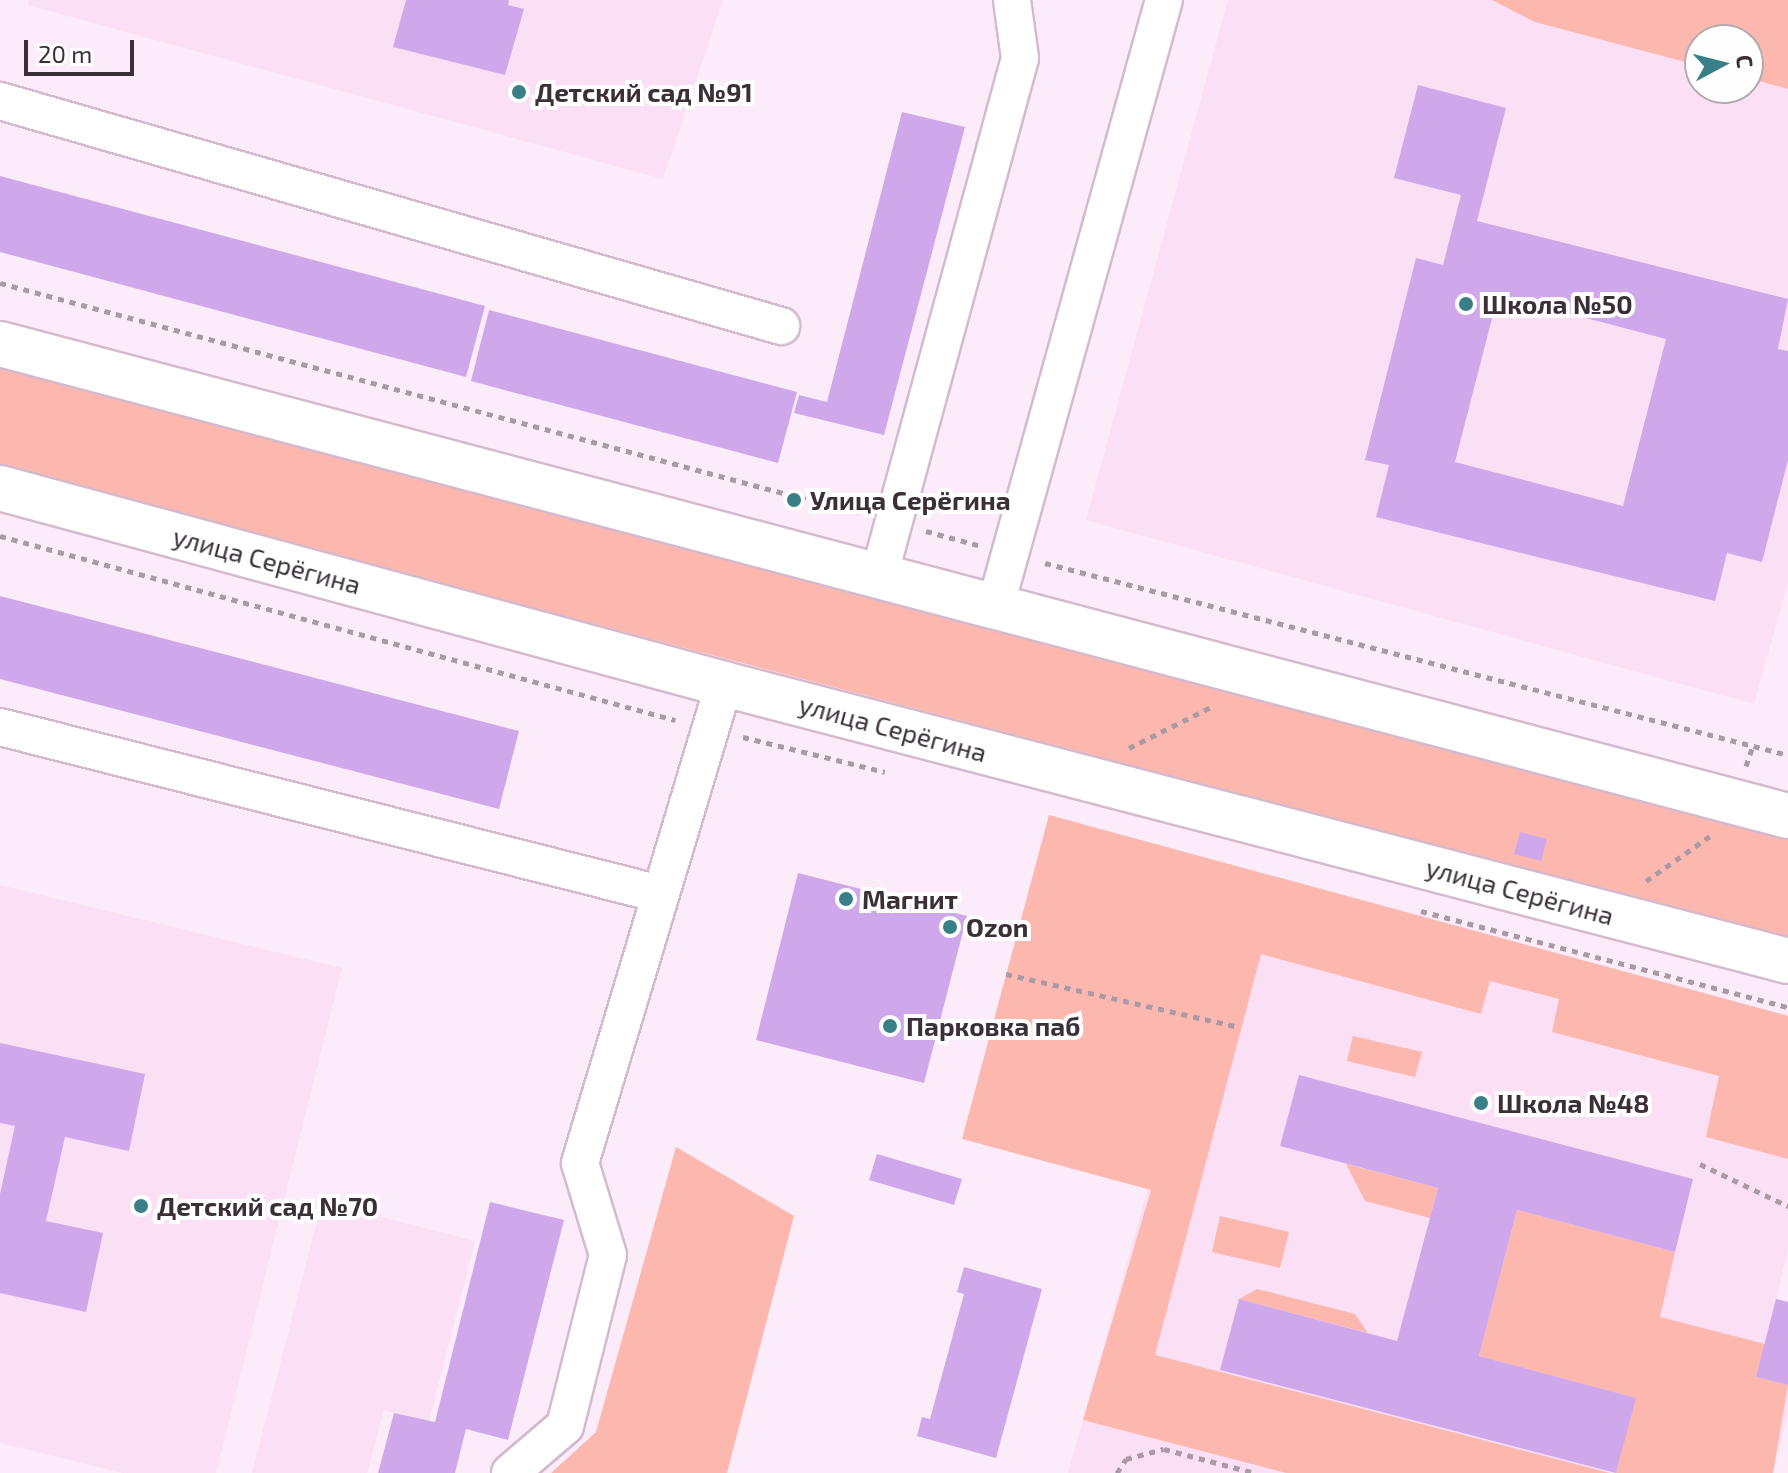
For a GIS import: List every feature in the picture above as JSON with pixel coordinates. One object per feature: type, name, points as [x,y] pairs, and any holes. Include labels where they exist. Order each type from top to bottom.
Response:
[{"type":"main road","points":[[0,344],[1788,816]]},
{"type":"main road","name":"улица Серёгина","points":[[0,488],[724,684],[1788,961]]},
{"type":"lane","points":[[879,576],[1020,58],[1012,0]]},
{"type":"lane","points":[[995,608],[1164,0]]},
{"type":"lane","points":[[0,101],[781,326]]},
{"type":"lane","points":[[510,1473],[565,1426],[608,1255],[580,1163],[724,684]]},
{"type":"lane","points":[[0,727],[660,894]]},
{"type":"path","points":[[1123,752],[1223,701]]},
{"type":"path","points":[[1639,886],[1716,831]]},
{"type":"path","points":[[1006,974],[1239,1027]]},
{"type":"path","points":[[1700,1164],[1788,1206]]},
{"type":"path","points":[[1117,1473],[1126,1459],[1164,1449],[1255,1473]]},
{"type":"shaded area","name":"Детский сад №91","points":[[29,0],[723,0],[663,179],[28,5]]},
{"type":"shaded area","name":"Школа №50","points":[[1228,0],[1788,0],[1788,582],[1754,704],[1086,520]]},
{"type":"shaded area","points":[[1492,0],[1788,0],[1788,89],[1764,82],[1764,24],[1684,24],[1684,62],[1535,22]]},
{"type":"shaded area","points":[[0,362],[1788,836],[1788,938],[0,468]]},
{"type":"shaded area","points":[[1049,815],[1788,1016],[1788,1159],[1706,1137],[1719,1076],[1552,1032],[1559,999],[1490,981],[1481,1014],[1261,954],[1155,1355],[1610,1473],[1286,1473],[1083,1420],[1151,1190],[962,1139]]},
{"type":"shaded area","name":"Школа №48","points":[[1238,867],[1788,1016],[1788,1250],[1776,1298],[1788,1302],[1788,1413],[1773,1473],[1068,1473]]},
{"type":"shaded area","name":"Детский сад №70","points":[[0,885],[342,968],[216,1473],[123,1473],[0,1443]]},
{"type":"shaded area","points":[[1353,1036],[1422,1052],[1415,1077],[1347,1061]]},
{"type":"shaded area","points":[[676,1147],[794,1216],[727,1473],[551,1473],[596,1432]]},
{"type":"shaded area","points":[[1346,1164],[1438,1188],[1430,1218],[1365,1201]]},
{"type":"shaded area","points":[[322,1202],[475,1241],[429,1422],[384,1410],[367,1473],[252,1473]]},
{"type":"shaded area","points":[[1517,1210],[1675,1252],[1660,1317],[1765,1344],[1756,1377],[1788,1385],[1773,1473],[1616,1473],[1635,1398],[1479,1356]]},
{"type":"shaded area","points":[[1220,1216],[1289,1232],[1280,1268],[1212,1252]]},
{"type":"shaded area","points":[[1257,1289],[1355,1314],[1368,1333],[1239,1299]]},
{"type":"building","points":[[406,0],[509,0],[508,5],[524,9],[505,75],[393,47]]},
{"type":"building","points":[[1418,85],[1506,108],[1477,221],[1788,299],[1778,349],[1788,351],[1788,460],[1762,562],[1727,553],[1715,601],[1376,517],[1389,465],[1365,460],[1416,258],[1443,265],[1461,195],[1394,178]],"holes":[[[1498,295],[1666,339],[1623,506],[1455,462]]]},
{"type":"building","points":[[902,112],[965,127],[884,435],[794,413],[799,395],[827,402]]},
{"type":"building","points":[[0,176],[485,306],[466,377],[0,252]]},
{"type":"building","points":[[489,310],[797,392],[778,463],[471,381]]},
{"type":"building","points":[[0,596],[519,731],[499,809],[0,679]]},
{"type":"building","points":[[1520,832],[1547,839],[1541,861],[1514,854]]},
{"type":"building","points":[[798,873],[967,916],[924,1083],[756,1040]]},
{"type":"building","points":[[0,1043],[145,1074],[129,1151],[65,1137],[46,1221],[103,1233],[86,1312],[0,1293],[0,1194],[15,1126],[0,1123]]},
{"type":"building","points":[[1299,1075],[1693,1179],[1675,1252],[1517,1210],[1479,1356],[1636,1398],[1616,1473],[1220,1370],[1239,1299],[1397,1341],[1438,1188],[1280,1146]]},
{"type":"building","points":[[877,1154],[962,1179],[954,1205],[869,1180]]},
{"type":"building","points":[[490,1202],[564,1220],[508,1440],[466,1429],[455,1473],[378,1473],[394,1413],[435,1422]]},
{"type":"building","points":[[964,1267],[1042,1289],[996,1458],[917,1436],[922,1417],[930,1419],[964,1294],[957,1292]]},
{"type":"building","points":[[1776,1299],[1788,1302],[1788,1385],[1756,1377]]},
{"type":"place","name":"Детский сад №91","points":[[519,92]]},
{"type":"place","name":"Школа №50","points":[[1466,304]]},
{"type":"place","name":"Улица Серёгина","points":[[794,500]]},
{"type":"place","name":"Магнит","points":[[846,899]]},
{"type":"place","name":"Ozon","points":[[950,927]]},
{"type":"place","name":"Парковка паб","points":[[890,1026]]},
{"type":"place","name":"Школа №48","points":[[1481,1103]]},
{"type":"place","name":"Детский сад №70","points":[[141,1206]]}]
